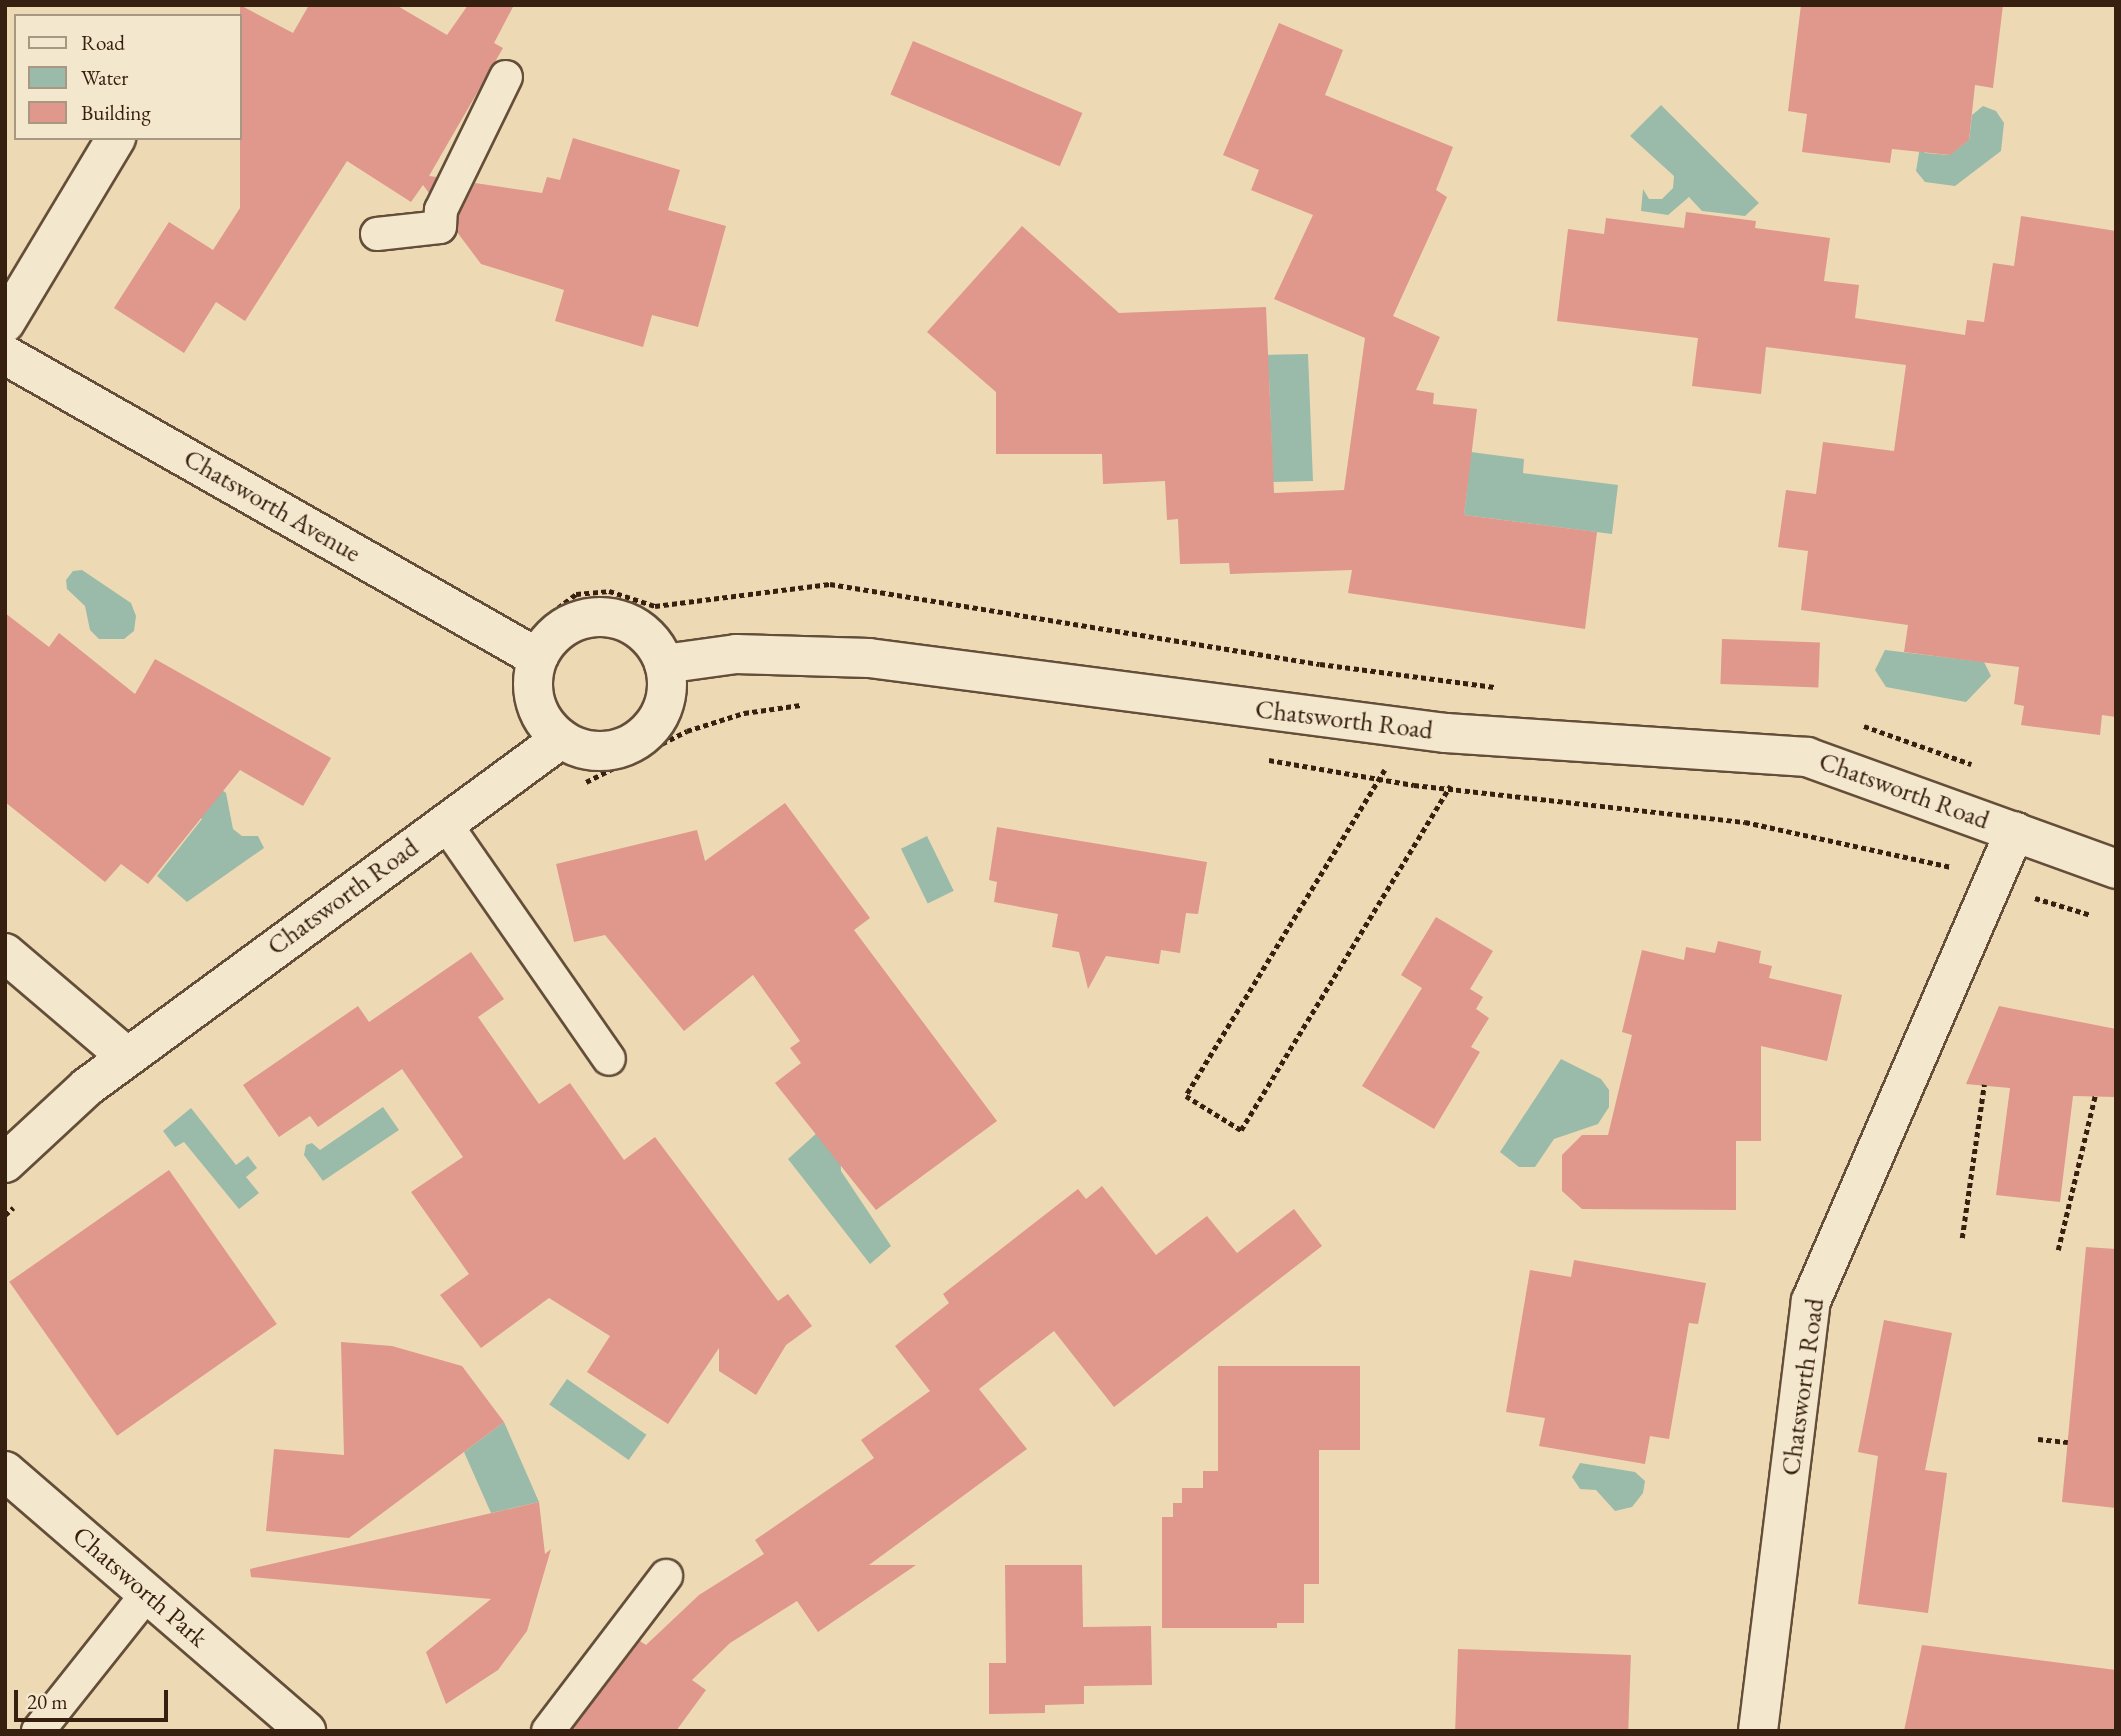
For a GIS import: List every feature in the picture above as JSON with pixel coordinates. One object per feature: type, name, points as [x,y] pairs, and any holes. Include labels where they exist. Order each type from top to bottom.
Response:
[{"type":"street","points":[[5,323],[115,140]]},
{"type":"street","name":"Chatsworth Avenue","points":[[5,355],[538,658]]},
{"type":"street","points":[[595,617],[637,628],[664,664],[667,688],[661,711],[651,728],[636,739],[601,752],[561,739],[535,704],[532,685],[538,658],[565,626],[595,617]]},
{"type":"street","name":"Chatsworth Road","points":[[664,664],[736,654],[869,658],[1406,728],[1483,736],[1807,757],[2116,869]]},
{"type":"street","name":"Chatsworth Road","points":[[5,1163],[87,1087],[561,739]]},
{"type":"street","name":"Chatsworth Road","points":[[1758,1731],[1811,1301],[2015,831]]},
{"type":"street","points":[[5,953],[127,1057]]},
{"type":"street","name":"Chatsworth Park","points":[[5,1471],[306,1731]]},
{"type":"lane","points":[[377,234],[440,226],[441,210],[506,77]]},
{"type":"lane","points":[[445,823],[609,1059]]},
{"type":"lane","points":[[548,1731],[666,1576]]},
{"type":"lane","points":[[38,1731],[147,1594]]},
{"type":"path","points":[[547,615],[576,594],[609,591],[655,606],[830,584],[1320,664],[1500,687]]},
{"type":"path","points":[[579,786],[687,731],[744,713],[808,704]]},
{"type":"path","points":[[1856,724],[1881,728],[1982,768]]},
{"type":"path","points":[[1406,728],[1380,779],[1186,1096],[1241,1129],[1483,736]]},
{"type":"path","points":[[1260,759],[1449,788],[1745,822],[1931,859],[2091,915]]},
{"type":"path","points":[[1962,1238],[1984,1086]]},
{"type":"path","points":[[2058,1250],[2095,1097]]},
{"type":"path","points":[[5,1215],[15,1206]]},
{"type":"path","points":[[2038,1439],[2068,1442]]},
{"type":"water","points":[[1661,105],[1759,203],[1745,216],[1702,211],[1689,197],[1668,215],[1641,211],[1643,189],[1649,199],[1662,199],[1673,188],[1674,176],[1630,136]]},
{"type":"water","points":[[1983,106],[1996,111],[2004,123],[2001,151],[1955,186],[1925,182],[1916,171],[1920,147],[1925,153],[1949,155],[1969,140],[1972,115]]},
{"type":"water","points":[[1308,354],[1313,481],[1273,482],[1269,377],[1259,355]]},
{"type":"water","points":[[1471,452],[1524,459],[1523,473],[1618,485],[1612,534],[1464,515]]},
{"type":"water","points":[[82,570],[131,603],[136,616],[134,631],[124,639],[99,639],[90,630],[85,606],[67,589],[66,580],[73,571]]},
{"type":"water","points":[[1885,650],[1984,662],[1991,676],[1966,702],[1886,687],[1875,670]]},
{"type":"water","points":[[221,789],[226,793],[233,829],[242,836],[258,836],[264,848],[187,902],[157,876],[202,819],[190,808]]},
{"type":"water","points":[[927,836],[954,891],[928,904],[901,849]]},
{"type":"water","points":[[1561,1059],[1601,1079],[1609,1090],[1609,1107],[1598,1124],[1554,1139],[1535,1167],[1519,1167],[1500,1152]]},
{"type":"water","points":[[383,1107],[399,1130],[323,1181],[304,1155],[306,1145],[312,1143],[320,1150]]},
{"type":"water","points":[[191,1108],[236,1165],[248,1156],[257,1168],[246,1177],[259,1193],[239,1209],[184,1142],[175,1147],[163,1131]]},
{"type":"water","points":[[839,1113],[841,1171],[891,1246],[870,1264],[788,1159]]},
{"type":"water","points":[[567,1379],[646,1435],[629,1460],[549,1404]]},
{"type":"water","points":[[504,1422],[539,1502],[491,1513],[464,1452]]},
{"type":"water","points":[[1580,1463],[1635,1472],[1645,1481],[1643,1493],[1632,1507],[1615,1511],[1596,1490],[1580,1489],[1572,1477]]},
{"type":"building","points":[[240,5],[293,33],[309,5],[396,5],[447,35],[468,5],[514,5],[494,43],[503,48],[429,176],[437,177],[429,193],[423,185],[411,202],[347,161],[245,321],[216,302],[184,353],[114,308],[169,222],[213,250],[240,208]]},
{"type":"building","points":[[1801,5],[2003,5],[1993,88],[1975,85],[1969,140],[1950,155],[1892,149],[1890,163],[1802,152],[1807,114],[1788,111]]},
{"type":"building","points":[[1279,23],[1343,50],[1325,95],[1453,147],[1436,190],[1447,197],[1393,316],[1440,337],[1416,390],[1434,393],[1433,404],[1477,409],[1464,515],[1597,532],[1585,629],[1348,593],[1352,570],[1230,574],[1229,563],[1180,564],[1178,519],[1167,520],[1165,481],[1103,484],[1102,454],[996,454],[996,392],[927,332],[1022,226],[1119,313],[1266,307],[1274,493],[1344,490],[1365,338],[1274,299],[1313,215],[1251,190],[1259,170],[1223,155]]},
{"type":"building","points":[[913,41],[1082,113],[1060,166],[890,94]]},
{"type":"building","points":[[573,138],[680,170],[668,210],[726,226],[698,327],[652,315],[643,347],[555,321],[564,290],[481,264],[457,232],[459,215],[475,183],[542,193],[547,177],[560,180]]},
{"type":"building","points":[[1686,212],[1756,221],[1755,228],[1830,238],[1824,281],[1859,285],[1855,318],[1965,335],[1967,320],[1984,322],[1993,263],[2014,266],[2021,216],[2116,231],[2116,717],[2102,715],[2100,735],[2021,725],[2024,706],[2014,704],[2019,667],[1904,652],[1908,625],[1801,610],[1808,551],[1778,547],[1786,490],[1816,494],[1823,442],[1894,451],[1906,365],[1766,347],[1761,394],[1692,386],[1698,338],[1557,321],[1568,229],[1604,234],[1606,218],[1684,228]]},
{"type":"building","points":[[5,613],[49,647],[59,633],[135,694],[155,659],[331,758],[303,806],[240,770],[148,884],[121,864],[105,882],[5,802]]},
{"type":"building","points":[[1722,639],[1820,642],[1818,687],[1720,684]]},
{"type":"building","points":[[785,803],[870,918],[854,930],[997,1121],[876,1210],[775,1083],[801,1063],[790,1048],[800,1041],[753,975],[684,1031],[605,935],[574,942],[556,864],[697,830],[705,861]]},
{"type":"building","points":[[997,827],[1207,862],[1198,914],[1186,913],[1180,953],[1161,950],[1159,964],[1106,956],[1088,989],[1079,952],[1052,947],[1058,914],[994,902],[997,882],[989,880]]},
{"type":"building","points":[[1436,917],[1493,951],[1470,989],[1483,997],[1476,1009],[1489,1018],[1471,1047],[1480,1052],[1434,1129],[1362,1086],[1422,988],[1401,975]]},
{"type":"building","points":[[1718,941],[1761,951],[1759,963],[1772,966],[1769,978],[1842,995],[1827,1061],[1761,1046],[1761,1141],[1736,1141],[1736,1210],[1582,1209],[1562,1191],[1562,1155],[1582,1135],[1608,1135],[1632,1035],[1622,1032],[1642,950],[1684,960],[1686,947],[1715,953]]},
{"type":"building","points":[[471,952],[504,999],[478,1017],[539,1104],[570,1083],[624,1160],[655,1137],[778,1301],[788,1294],[812,1326],[786,1345],[756,1395],[719,1371],[719,1348],[668,1424],[587,1372],[610,1336],[549,1298],[481,1348],[440,1295],[469,1274],[411,1192],[463,1157],[402,1069],[318,1127],[310,1116],[279,1137],[243,1085],[358,1006],[369,1022]]},
{"type":"building","points":[[1999,1006],[2116,1029],[2116,1097],[2073,1096],[2060,1202],[1996,1195],[2010,1088],[1966,1084]]},
{"type":"building","points":[[169,1170],[277,1324],[117,1436],[9,1282]]},
{"type":"building","points":[[1102,1186],[1156,1255],[1207,1216],[1237,1253],[1294,1209],[1322,1246],[1114,1407],[1054,1331],[979,1389],[1027,1449],[869,1565],[916,1565],[818,1632],[797,1601],[730,1643],[692,1680],[706,1690],[676,1731],[571,1731],[640,1641],[646,1645],[699,1595],[764,1554],[755,1540],[874,1458],[861,1440],[930,1391],[895,1346],[949,1303],[943,1294],[1078,1189],[1086,1199]]},
{"type":"building","points":[[2086,1247],[2116,1249],[2116,1508],[2062,1502]]},
{"type":"building","points":[[1574,1260],[1706,1283],[1698,1324],[1689,1323],[1669,1439],[1650,1436],[1645,1464],[1539,1446],[1545,1418],[1506,1412],[1530,1270],[1571,1277]]},
{"type":"building","points":[[1884,1320],[1952,1333],[1925,1470],[1947,1473],[1928,1613],[1858,1604],[1878,1456],[1858,1452]]},
{"type":"building","points":[[341,1342],[392,1346],[462,1366],[504,1422],[349,1538],[266,1531],[274,1449],[344,1455]]},
{"type":"building","points":[[1218,1366],[1360,1366],[1360,1450],[1319,1450],[1319,1584],[1304,1584],[1304,1623],[1277,1623],[1277,1628],[1162,1628],[1162,1517],[1173,1517],[1173,1503],[1182,1503],[1182,1488],[1203,1488],[1203,1471],[1218,1471]]},
{"type":"building","points":[[539,1502],[545,1554],[551,1549],[527,1631],[498,1670],[446,1704],[426,1652],[491,1599],[251,1577],[250,1569]]},
{"type":"building","points":[[1005,1565],[1082,1565],[1083,1627],[1151,1626],[1152,1685],[1084,1686],[1084,1704],[1045,1705],[1045,1713],[989,1714],[989,1663],[1006,1663]]},
{"type":"building","points":[[1922,1645],[2116,1670],[2116,1731],[1904,1731]]},
{"type":"building","points":[[1458,1649],[1631,1655],[1628,1731],[1455,1731]]}]
